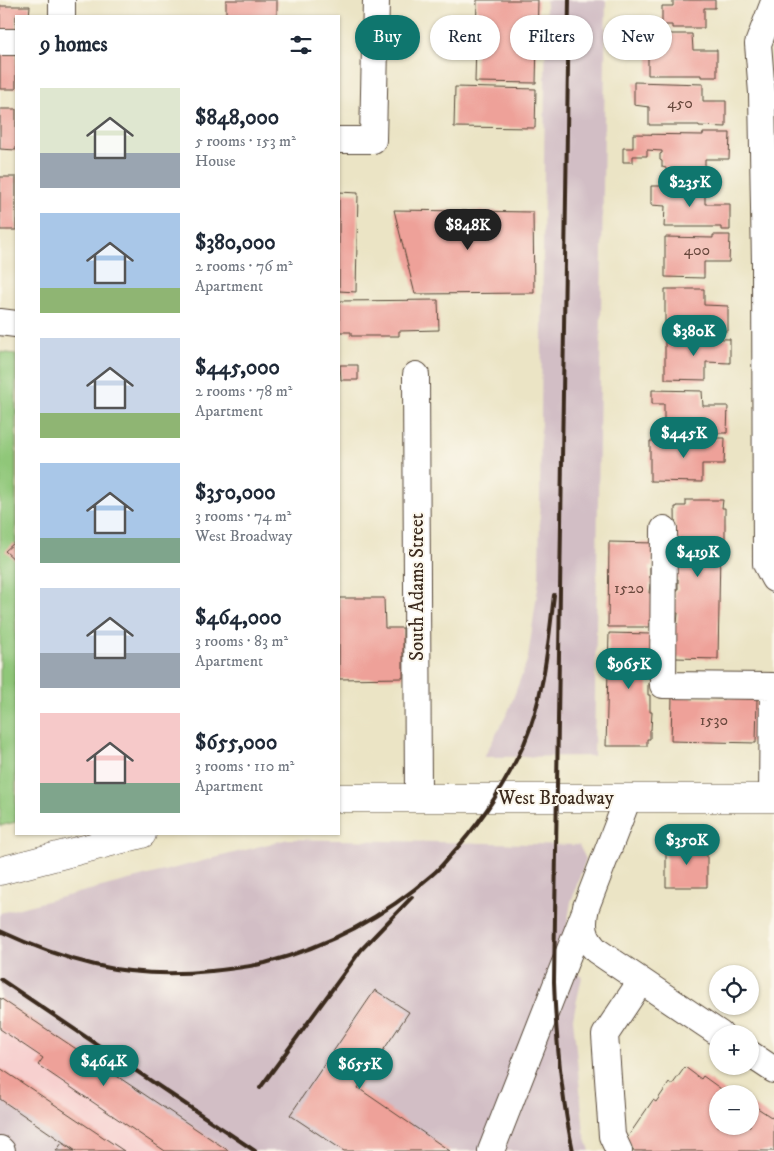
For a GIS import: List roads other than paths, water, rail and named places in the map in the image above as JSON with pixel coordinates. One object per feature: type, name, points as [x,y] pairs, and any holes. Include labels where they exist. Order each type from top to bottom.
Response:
[{"type":"main road","name":"West Broadway","points":[[340,798],[773,798]]},
{"type":"main road","points":[[0,871],[138,835]]},
{"type":"street","points":[[62,0],[62,15]]},
{"type":"street","points":[[340,140],[374,140],[376,0]]},
{"type":"street","points":[[774,2],[758,44],[762,93],[769,265],[766,564],[774,579]]},
{"type":"street","points":[[0,42],[15,42]]},
{"type":"street","points":[[0,322],[15,324]]},
{"type":"street","name":"South Adams Street","points":[[416,375],[418,798]]},
{"type":"street","points":[[664,529],[663,685],[773,686],[773,798]]},
{"type":"street","points":[[491,1151],[585,917],[628,798]]},
{"type":"street","points":[[585,917],[586,936],[590,944],[597,951],[709,1027]]},
{"type":"street","points":[[619,1151],[612,1136],[605,1035],[641,981]]},
{"type":"street","points":[[759,1060],[774,1070]]},
{"type":"railway","points":[[569,0],[554,982],[560,1067],[573,1151]]},
{"type":"railway","points":[[0,931],[47,951],[95,965],[138,972],[182,973],[232,969],[265,963],[333,939],[375,917],[395,904],[439,868],[481,818],[509,774],[531,726],[541,689],[554,595]]},
{"type":"railway","points":[[260,1088],[361,950],[412,897]]},
{"type":"railway","points":[[0,979],[255,1151]]}]
